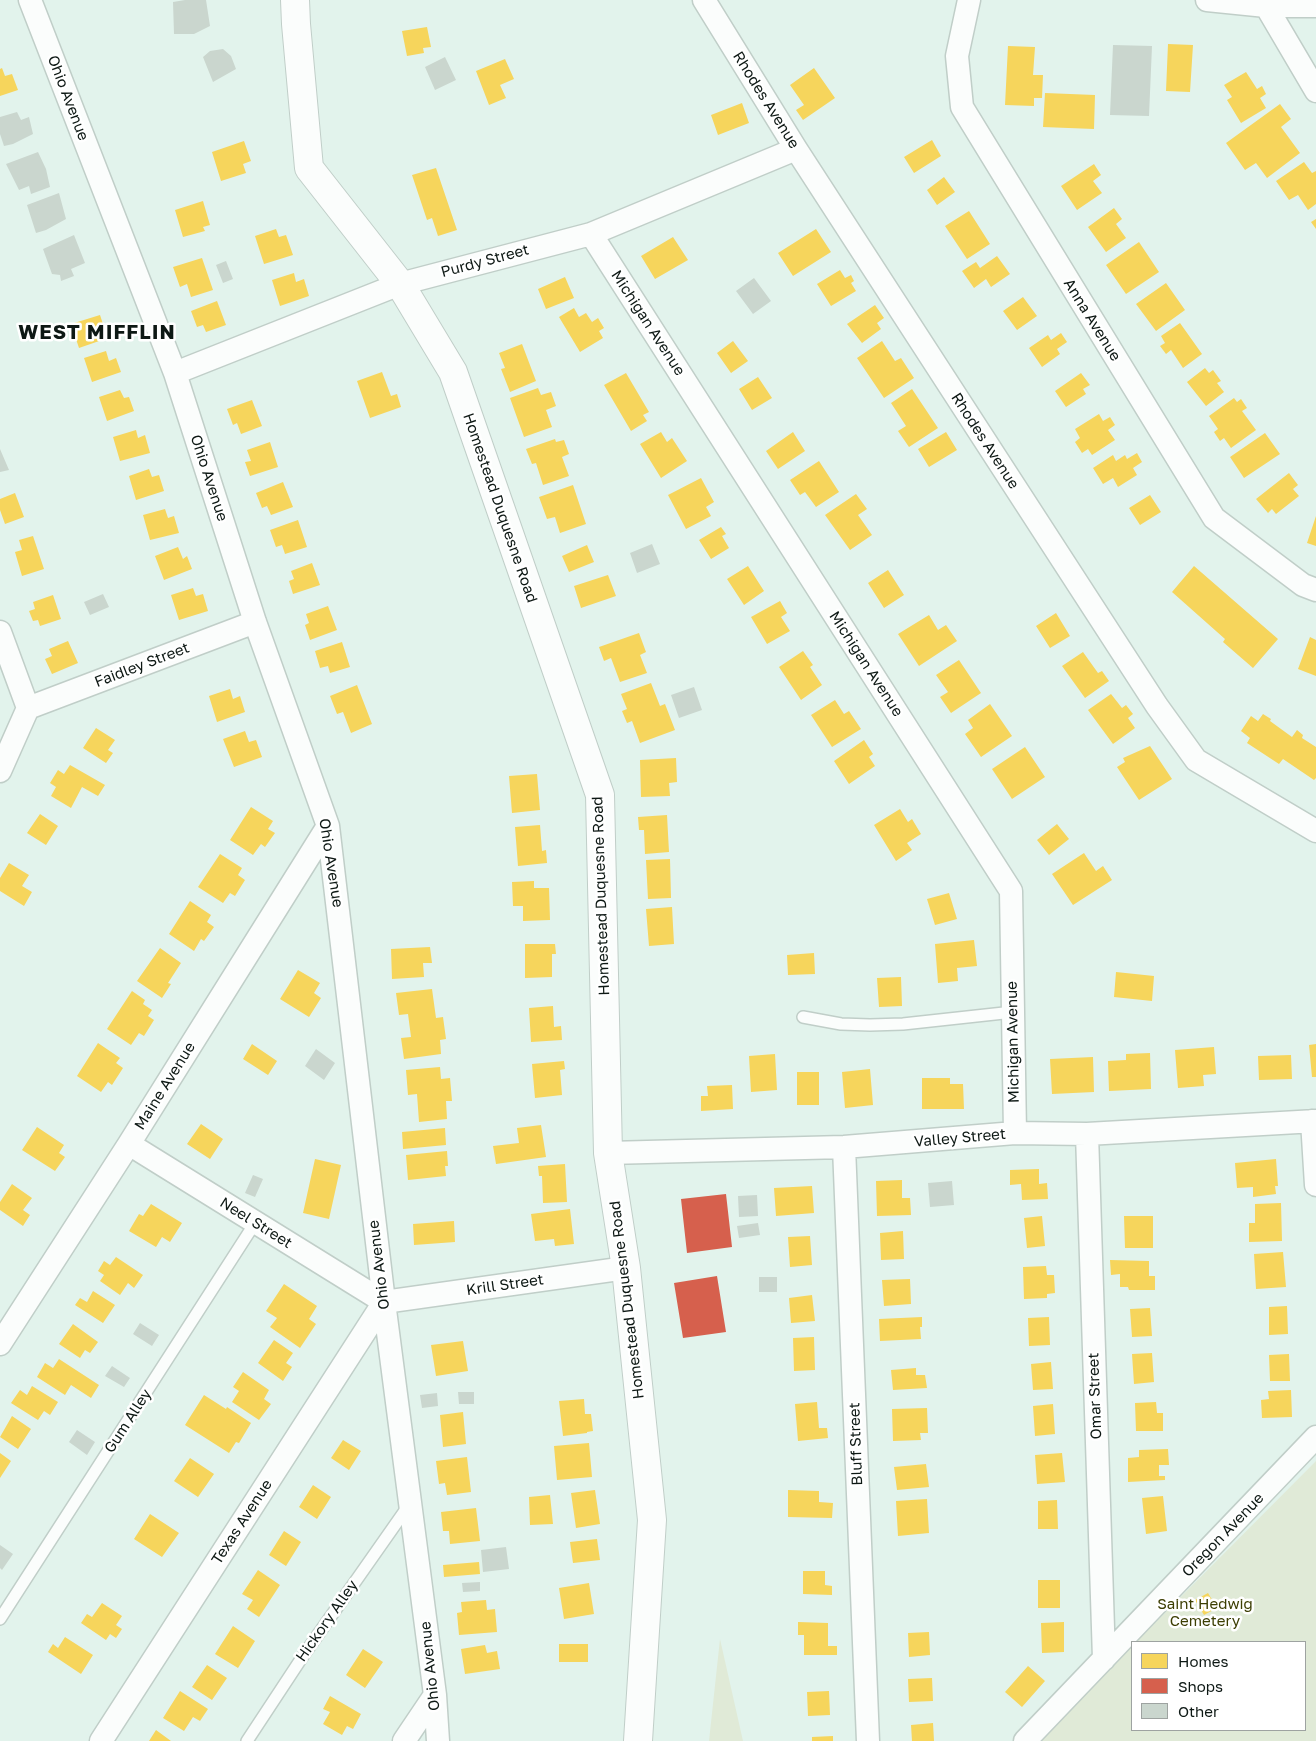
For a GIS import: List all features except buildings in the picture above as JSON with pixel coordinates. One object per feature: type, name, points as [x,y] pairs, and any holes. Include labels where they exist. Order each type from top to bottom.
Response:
[{"type":"street","name":"Ohio Avenue","points":[[30,0],[175,373],[255,622],[328,826],[384,1302],[435,1695],[438,1741]]},
{"type":"street","name":"Homestead Duquesne Road","points":[[295,0],[309,168],[400,284],[453,372],[600,795],[608,1153],[626,1268],[652,1520],[638,1741]]},
{"type":"street","name":"Rhodes Avenue","points":[[704,0],[796,149],[1157,706],[1196,760],[1316,831]]},
{"type":"street","name":"Anna Avenue","points":[[969,0],[958,56],[962,108],[1214,518],[1303,585],[1316,590]]},
{"type":"street","points":[[1207,0],[1266,6],[1316,6]]},
{"type":"street","points":[[1266,6],[1316,91]]},
{"type":"street","name":"Purdy Street","points":[[175,373],[400,284],[591,234],[796,149]]},
{"type":"street","name":"Michigan Avenue","points":[[591,234],[1011,891],[1015,1133]]},
{"type":"street","name":"Faidley Street","points":[[28,708],[255,622]]},
{"type":"street","points":[[0,632],[28,708],[0,771]]},
{"type":"street","name":"Maine Avenue","points":[[0,1344],[129,1144],[328,826]]},
{"type":"street","points":[[1314,1121],[1316,1185]]},
{"type":"street","name":"Valley Street","points":[[608,1153],[844,1147],[1015,1133],[1087,1134],[1314,1121]]},
{"type":"street","name":"Omar Street","points":[[1087,1134],[1104,1659]]},
{"type":"street","name":"Neel Street","points":[[129,1144],[384,1302]]},
{"type":"street","name":"Bluff Street","points":[[844,1147],[868,1741]]},
{"type":"street","name":"Krill Street","points":[[384,1302],[626,1268]]},
{"type":"street","name":"Texas Avenue","points":[[101,1741],[384,1302]]},
{"type":"street","name":"Oregon Avenue","points":[[1025,1741],[1316,1437]]},
{"type":"street","points":[[404,1741],[435,1695]]},
{"type":"lane","points":[[803,1017],[841,1024],[870,1025],[1013,1012]]},
{"type":"lane","name":"Gum Alley","points":[[0,1618],[255,1223]]},
{"type":"lane","name":"Hickory Alley","points":[[247,1741],[303,1656],[410,1503]]},
{"type":"green space","name":"Saint Hedwig Cemetery","points":[[1316,1461],[1316,1741],[1038,1741],[1131,1647],[1131,1731],[1306,1731],[1306,1641],[1137,1641]]},
{"type":"green space","points":[[720,1639],[743,1741],[709,1741]]},
{"type":"district","name":"WEST MIFFLIN","points":[[97,333]]}]
